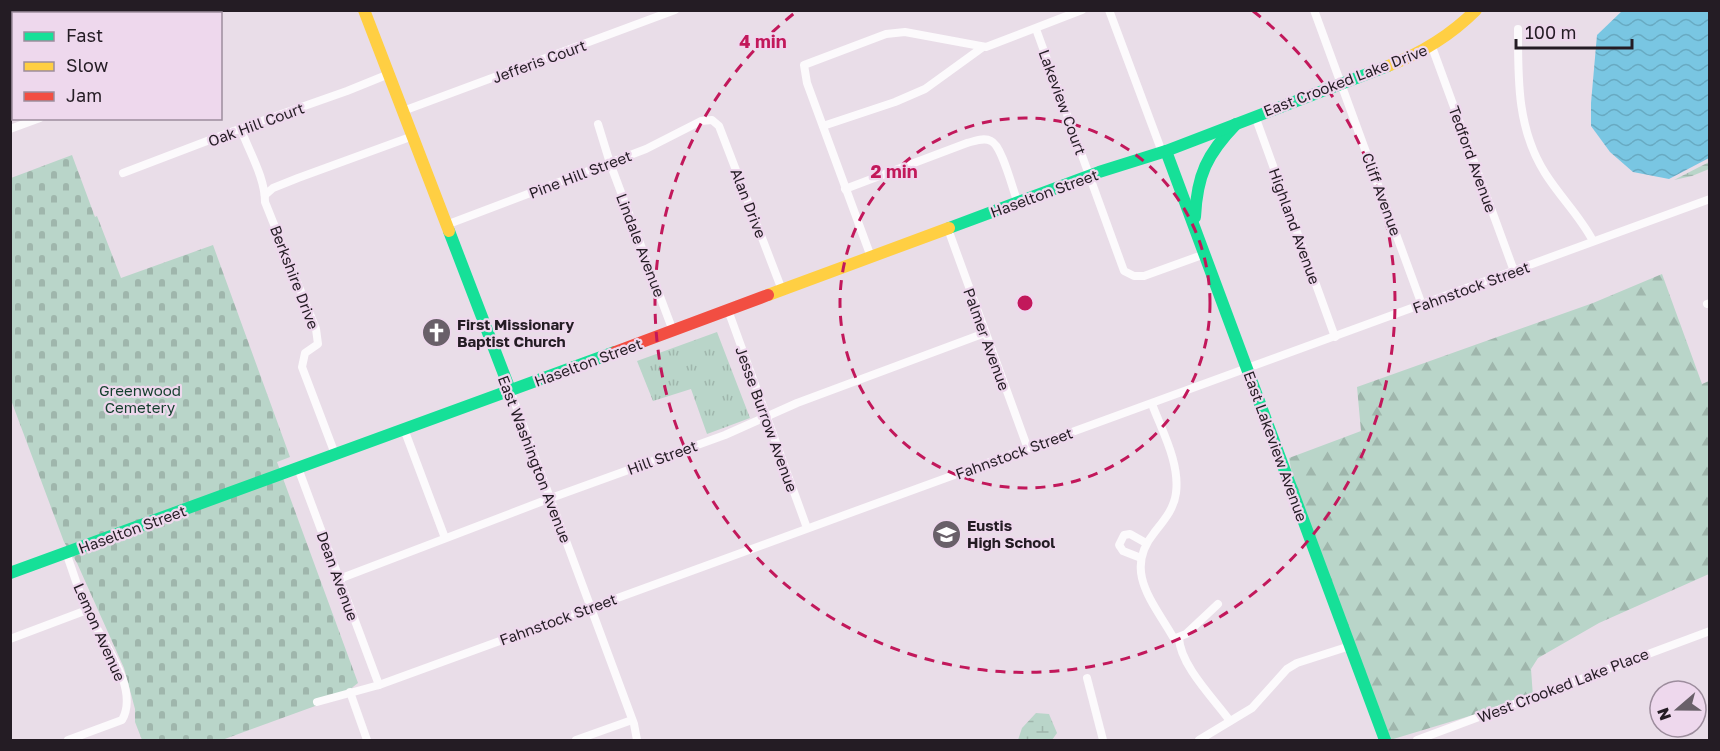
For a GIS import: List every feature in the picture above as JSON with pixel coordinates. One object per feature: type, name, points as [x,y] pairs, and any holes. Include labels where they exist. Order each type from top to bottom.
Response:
[{"type":"street","name":"East Washington Avenue","points":[[364,10],[551,498],[632,720],[637,741]]},
{"type":"street","name":"Jefferis Court","points":[[403,111],[675,10]]},
{"type":"street","points":[[823,126],[926,89],[983,47],[1083,10]]},
{"type":"street","name":"East Lakeview Avenue","points":[[1109,10],[1195,224],[1385,741]]},
{"type":"street","name":"Cliff Avenue","points":[[1314,10],[1422,305]]},
{"type":"street","name":"East Crooked Lake Drive","points":[[1164,151],[1401,61],[1432,47],[1457,30],[1476,10]]},
{"type":"street","name":"Lakeview Court","points":[[1036,29],[1122,268],[1129,275],[1144,276],[1205,254]]},
{"type":"street","points":[[1518,29],[1518,80],[1522,118],[1543,171],[1554,188],[1579,216],[1593,241]]},
{"type":"street","points":[[871,257],[807,83],[804,71],[806,63],[896,32],[983,47]]},
{"type":"street","name":"Tedford Avenue","points":[[1432,47],[1514,271]]},
{"type":"street","name":"Oak Hill Court","points":[[123,173],[388,74]]},
{"type":"street","name":"Highland Avenue","points":[[1254,116],[1335,337]]},
{"type":"street","points":[[10,129],[35,120]]},
{"type":"street","name":"Pine Hill Street","points":[[446,225],[610,163],[654,145],[701,121],[712,120]]},
{"type":"street","name":"Alan Drive","points":[[712,120],[719,126],[738,172],[782,290]]},
{"type":"street","name":"East Crooked Lake Drive","points":[[1195,224],[1196,192],[1201,170],[1214,148],[1238,122]]},
{"type":"street","name":"Lindale Avenue","points":[[598,124],[610,163],[673,330]]},
{"type":"street","name":"Berkshire Drive","points":[[241,129],[265,195],[265,202],[316,329],[318,344],[305,353],[302,367],[335,454]]},
{"type":"street","points":[[265,195],[273,188],[290,181],[412,136]]},
{"type":"street","points":[[845,189],[967,143],[984,139],[995,143],[999,148],[1018,203]]},
{"type":"street","name":"Haselton Street","points":[[10,573],[1090,176],[1164,151]]},
{"type":"street","name":"Fahnstock Street","points":[[317,702],[379,685],[1710,199]]},
{"type":"street","name":"Palmer Avenue","points":[[948,229],[1028,449]]},
{"type":"street","name":"Jesse Burrow Avenue","points":[[728,310],[807,528]]},
{"type":"street","name":"Hill Street","points":[[339,579],[725,435],[765,416],[985,333]]},
{"type":"street","points":[[1152,404],[1173,461],[1177,484],[1171,510],[1146,543],[1141,558],[1142,578],[1146,590],[1173,637],[1179,638],[1218,604]]},
{"type":"street","points":[[404,429],[445,538]]},
{"type":"street","name":"Dean Avenue","points":[[298,468],[379,685]]},
{"type":"street","points":[[1141,558],[1123,551],[1119,545],[1120,540],[1124,535],[1130,534],[1146,543]]},
{"type":"street","name":"Lemon Avenue","points":[[66,553],[87,610],[105,643],[128,697],[126,712],[122,720],[68,741]]},
{"type":"street","points":[[10,639],[87,610]]},
{"type":"street","name":"West Crooked Lake Place","points":[[1417,741],[1710,631]]},
{"type":"street","points":[[1179,638],[1181,652],[1189,666],[1230,721]]},
{"type":"street","points":[[1199,741],[1252,708],[1287,669],[1297,663],[1350,646]]},
{"type":"street","points":[[1087,678],[1103,741]]},
{"type":"street","points":[[350,692],[367,741]]},
{"type":"street","points":[[576,741],[632,720]]},
{"type":"green space","name":"Greenwood Cemetery","points":[[72,155],[121,278],[213,245],[290,457],[277,462],[358,683],[340,697],[222,740],[142,740],[135,722],[135,709],[124,668],[77,563],[64,542],[11,400],[11,178]]},
{"type":"green space","points":[[1709,162],[1709,169],[1674,180]]},
{"type":"green space","points":[[1662,274],[1702,384],[1709,381],[1709,574],[1599,623],[1538,658],[1531,669],[1533,697],[1390,740],[1293,479],[1289,458],[1361,431],[1357,387],[1593,303]]},
{"type":"green space","points":[[717,332],[750,418],[707,434],[691,389],[653,401],[637,361]]},
{"type":"green space","points":[[1036,713],[1049,714],[1057,733],[1052,740],[1018,740],[1022,728]]},
{"type":"water","points":[[1622,11],[1709,11],[1709,158],[1669,179],[1633,172],[1610,152],[1591,126],[1597,35]]},
{"type":"traffic: fast","points":[[949,228],[1099,172],[1166,151],[1388,66]]},
{"type":"traffic: fast","points":[[1195,217],[1198,189],[1205,166],[1218,145],[1236,124]]},
{"type":"traffic: fast","points":[[1166,151],[1385,740]]},
{"type":"traffic: fast","points":[[449,231],[510,390]]},
{"type":"traffic: fast","points":[[10,573],[615,352]]},
{"type":"traffic: slow","points":[[364,10],[449,231]]},
{"type":"traffic: slow","points":[[1388,66],[1435,43],[1476,10]]},
{"type":"traffic: slow","points":[[768,295],[949,228]]},
{"type":"traffic: jam","points":[[615,352],[768,295]]},
{"type":"place","name":"First Missionary Baptist Church","points":[[436,333]]},
{"type":"place","name":"Eustis High School","points":[[946,534]]}]
